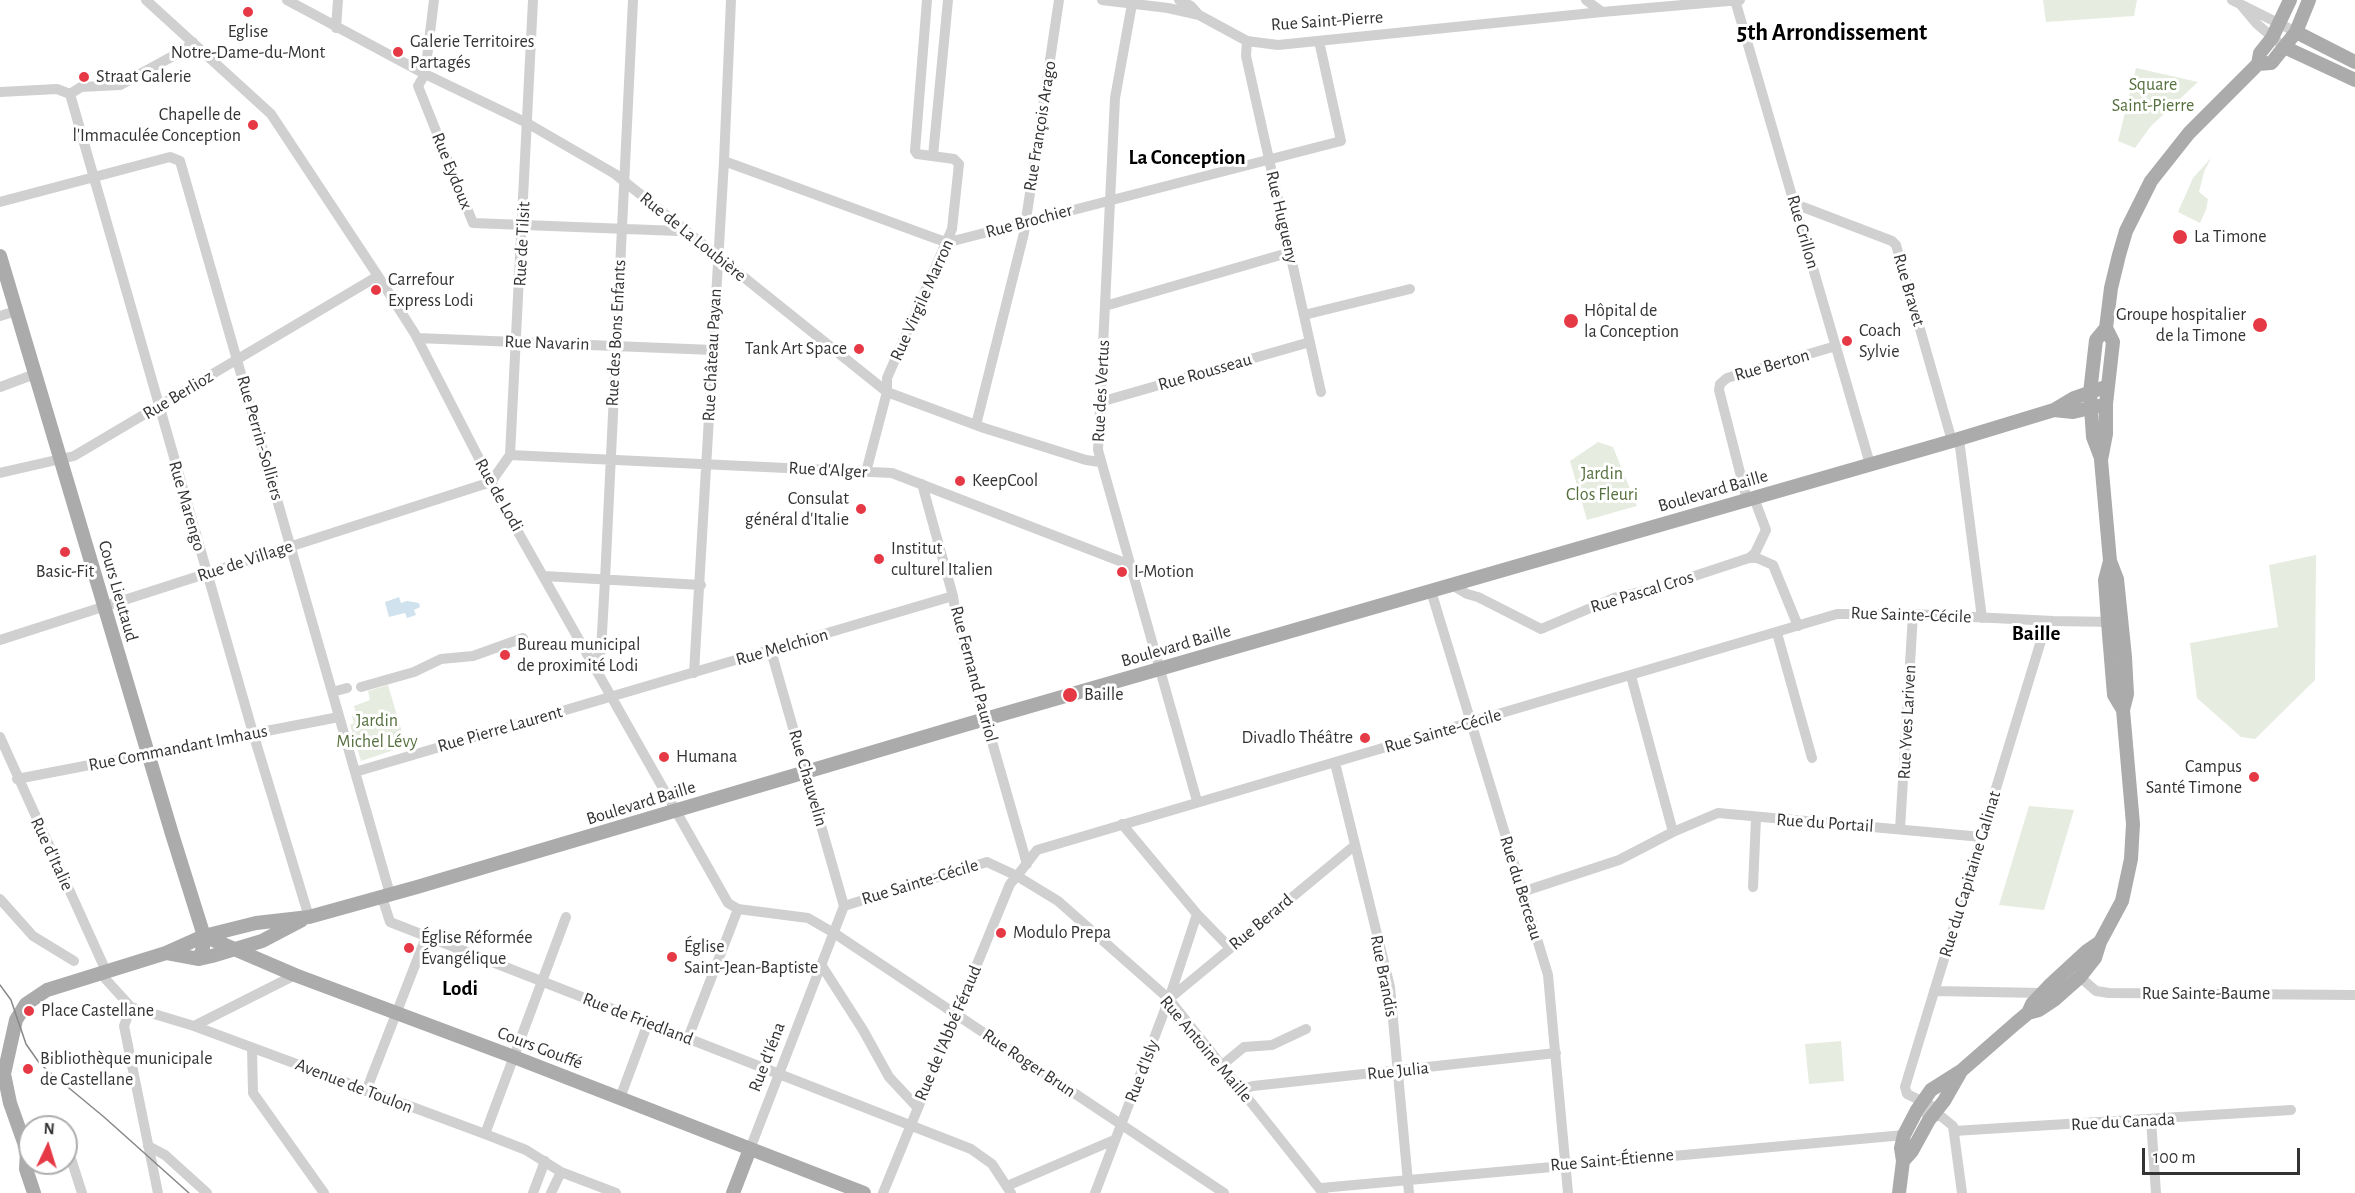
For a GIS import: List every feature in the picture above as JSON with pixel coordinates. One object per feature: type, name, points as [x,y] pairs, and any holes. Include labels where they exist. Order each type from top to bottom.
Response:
[{"type":"main road","points":[[2028,1013],[2039,1010],[2080,977],[2096,958],[2100,942],[2122,901],[2132,859],[2133,824],[2123,710],[2115,695],[2115,622],[2105,580],[2110,561],[2101,460],[2093,437],[2090,393],[2096,340],[2106,328],[2111,288],[2126,231],[2151,181],[2189,133],[2258,64],[2260,53],[2272,38],[2290,0]]},
{"type":"main road","points":[[2258,64],[2271,63],[2296,32],[2309,0]]},
{"type":"main road","points":[[2296,32],[2355,62]]},
{"type":"main road","points":[[2284,47],[2355,80]]},
{"type":"main road","name":"Cours Lieutaud","points":[[0,256],[204,936]]},
{"type":"main road","points":[[2101,460],[2106,434],[2106,404],[2113,342],[2106,328]]},
{"type":"main road","name":"Boulevard Baille","points":[[18,1117],[5,1085],[4,1066],[16,1020],[26,1004],[36,995],[52,988],[166,953],[204,936],[256,923],[309,917],[1431,591],[1463,590],[1751,499],[2054,410],[2074,398],[2108,386]]},
{"type":"main road","name":"Boulevard Baille","points":[[2054,410],[2073,412],[2106,404]]},
{"type":"main road","name":"Boulevard Baille","points":[[166,953],[199,958],[235,950],[262,941],[309,917]]},
{"type":"main road","points":[[199,958],[204,936]]},
{"type":"main road","name":"Cours Gouffé","points":[[204,936],[295,975],[864,1193]]},
{"type":"main road","points":[[1899,1192],[1903,1161],[1901,1148],[1905,1135],[1919,1106],[1935,1086],[1962,1071],[2028,1013],[2041,993],[2100,942]]},
{"type":"main road","points":[[1903,1161],[1912,1151],[1962,1071]]},
{"type":"main road","name":"Rue d'Iéna","points":[[734,1193],[750,1149]]},
{"type":"main road","points":[[28,1175],[34,1193]]},
{"type":"street","name":"Rue de Lodi","points":[[146,0],[271,114],[378,276],[417,338],[491,482],[728,903],[738,909]]},
{"type":"street","name":"Rue de La Loubière","points":[[287,0],[425,74],[527,123],[623,180],[887,392],[976,425],[1086,460],[1100,462]]},
{"type":"street","points":[[336,28],[338,0]]},
{"type":"street","points":[[425,74],[434,0]]},
{"type":"street","name":"Rue de Tilsit","points":[[510,455],[533,0]]},
{"type":"street","name":"Rue des Bons Enfants","points":[[593,664],[601,651],[606,580],[633,0]]},
{"type":"street","name":"Rue Château Payan","points":[[694,673],[701,585],[731,0]]},
{"type":"street","name":"Rue Virgile Marron","points":[[866,472],[887,392],[887,378],[952,229],[960,164],[954,159],[917,154],[915,151],[927,0]]},
{"type":"street","points":[[933,156],[948,0]]},
{"type":"street","name":"Rue François Arago","points":[[976,425],[1025,223],[1059,0]]},
{"type":"street","points":[[1102,0],[1168,8],[1199,15]]},
{"type":"street","name":"Rue Saint-Pierre","points":[[1179,0],[1192,3],[1199,15],[1247,41],[1278,45],[1603,6],[1740,0]]},
{"type":"street","points":[[1586,0],[1603,6]]},
{"type":"street","name":"Rue Crillon","points":[[1736,0],[1870,464]]},
{"type":"street","points":[[2236,1],[2296,32]]},
{"type":"street","points":[[2236,1],[2257,24],[2284,47]]},
{"type":"street","name":"Rue des Vertus","points":[[1132,4],[1114,98],[1098,450],[1197,801]]},
{"type":"street","name":"Rue Hugueny","points":[[1247,41],[1246,56],[1321,392]]},
{"type":"street","name":"Rue Brochier","points":[[947,242],[1341,141],[1319,41]]},
{"type":"street","points":[[0,92],[57,89],[70,94],[81,87],[120,85],[184,50],[194,42]]},
{"type":"street","name":"Rue Eydoux","points":[[425,74],[418,86],[473,223],[523,224]]},
{"type":"street","name":"Rue Marengo","points":[[70,94],[253,733],[309,917]]},
{"type":"street","name":"Rue Perrin-Solliers","points":[[0,202],[170,158],[180,161],[355,772],[386,895]]},
{"type":"street","points":[[724,161],[947,242]]},
{"type":"street","name":"Rue Bravet","points":[[1795,204],[1896,244],[1956,440]]},
{"type":"street","points":[[523,224],[678,231],[684,229]]},
{"type":"street","points":[[1105,306],[1291,252]]},
{"type":"street","name":"Rue Berlioz","points":[[0,473],[74,456],[378,276]]},
{"type":"street","points":[[1304,315],[1410,289]]},
{"type":"street","points":[[0,316],[16,311]]},
{"type":"street","name":"Rue Navarin","points":[[417,338],[713,350]]},
{"type":"street","name":"Rue Rousseau","points":[[1100,402],[1310,342]]},
{"type":"street","name":"Rue Berton","points":[[1751,499],[1719,390],[1720,384],[1727,378],[1836,346]]},
{"type":"street","points":[[0,387],[35,374]]},
{"type":"street","points":[[1956,440],[1982,618]]},
{"type":"street","points":[[491,482],[510,455]]},
{"type":"street","name":"Rue d'Alger","points":[[510,455],[892,473],[1130,565]]},
{"type":"street","name":"Rue de Village","points":[[0,640],[491,482]]},
{"type":"street","name":"Rue Fernand Pauriol","points":[[922,484],[953,596],[956,616],[1027,864]]},
{"type":"street","points":[[1749,558],[1755,553],[1766,530],[1751,499]]},
{"type":"street","points":[[1749,558],[1768,560],[1773,564],[1798,626]]},
{"type":"street","name":"Rue Pascal Cros","points":[[1463,590],[1541,629],[1602,602],[1658,588],[1749,558]]},
{"type":"street","points":[[544,576],[701,585]]},
{"type":"street","name":"Rue du Berceau","points":[[1431,591],[1548,975],[1568,1193]]},
{"type":"street","name":"Rue Melchion","points":[[611,697],[953,596]]},
{"type":"street","name":"Rue Sainte-Cécile","points":[[834,933],[844,906],[987,862],[1017,876],[1037,850],[1197,801],[1335,763],[1843,613],[2115,622]]},
{"type":"street","name":"Rue Yves Lariven","points":[[1900,829],[1913,614]]},
{"type":"street","name":"Rue du Capitaine Galinat","points":[[1954,1131],[1950,1123],[1936,1112],[1919,1106],[1907,1094],[1905,1087],[2047,621]]},
{"type":"street","points":[[1777,633],[1812,758]]},
{"type":"street","points":[[361,687],[414,672],[441,659],[473,656],[523,638]]},
{"type":"street","name":"Rue Chauvelin","points":[[771,651],[844,906]]},
{"type":"street","points":[[1631,676],[1673,832]]},
{"type":"street","points":[[332,692],[347,688]]},
{"type":"street","name":"Rue Pierre Laurent","points":[[355,772],[611,697]]},
{"type":"street","name":"Rue Commandant Imhaus","points":[[17,778],[339,717]]},
{"type":"street","name":"Rue d'Italie","points":[[0,737],[103,972]]},
{"type":"street","name":"Rue Brandis","points":[[1335,763],[1390,987],[1409,1193]]},
{"type":"street","name":"Rue du Portail","points":[[1522,892],[1619,860],[1673,832],[1718,813],[1982,837]]},
{"type":"street","points":[[1754,887],[1756,818]]},
{"type":"street","points":[[1122,824],[1197,914],[1230,948]]},
{"type":"street","name":"Rue Berard","points":[[1169,999],[1354,846]]},
{"type":"street","name":"Rue Antoine Maille","points":[[1017,876],[1058,901],[1169,999],[1322,1190]]},
{"type":"street","name":"Rue de l'Abbé Féraud","points":[[883,1193],[1010,884],[1017,876]]},
{"type":"street","name":"Rue de Friedland","points":[[386,895],[390,922],[971,1149],[983,1156],[1009,1190]]},
{"type":"street","points":[[0,899],[33,936],[74,961]]},
{"type":"street","points":[[688,1038],[738,909],[808,918],[834,933]]},
{"type":"street","name":"Rue d'Isly","points":[[1095,1193],[1169,999],[1197,914]]},
{"type":"street","points":[[485,1134],[566,917]]},
{"type":"street","name":"Rue Roger Brun","points":[[834,933],[1224,1193]]},
{"type":"street","name":"Rue d'Iéna","points":[[750,1149],[834,933]]},
{"type":"street","points":[[366,1091],[426,937]]},
{"type":"street","points":[[822,966],[863,1030],[889,1077],[917,1107]]},
{"type":"street","points":[[103,972],[131,1007],[124,1026],[159,1192]]},
{"type":"street","name":"Rue Sainte-Baume","points":[[2064,973],[2080,977],[2096,991],[2109,993],[2355,995]]},
{"type":"street","points":[[194,1026],[295,975]]},
{"type":"street","points":[[1934,991],[2041,993]]},
{"type":"street","name":"Avenue de Toulon","points":[[131,1007],[194,1026],[485,1134],[526,1150],[561,1172],[616,1193]]},
{"type":"street","points":[[620,1098],[648,1023]]},
{"type":"street","points":[[1221,1066],[1244,1047],[1272,1045],[1306,1029]]},
{"type":"street","points":[[252,1048],[253,1092],[324,1193]]},
{"type":"street","name":"Rue Julia","points":[[1240,1090],[1253,1086],[1556,1053]]},
{"type":"street","name":"Rue du Canada","points":[[1954,1131],[2292,1110]]},
{"type":"street","points":[[2151,1120],[2156,1193]]},
{"type":"street","points":[[1954,1131],[1962,1193]]},
{"type":"street","name":"Rue Saint-Étienne","points":[[1322,1190],[1565,1164],[1905,1135]]},
{"type":"street","points":[[1009,1190],[1114,1140]]},
{"type":"street","points":[[148,1146],[165,1155],[207,1193]]},
{"type":"street","points":[[533,1193],[545,1161]]},
{"type":"street","points":[[551,1193],[561,1172]]},
{"type":"street","points":[[76,1175],[82,1193]]},
{"type":"green space","points":[[2043,0],[2137,0],[2134,16],[2046,22]]},
{"type":"green space","name":"Square Saint-Pierre","points":[[2136,68],[2198,82],[2151,126],[2135,148],[2118,141]]},
{"type":"green space","points":[[2211,158],[2204,172],[2199,192],[2208,199],[2200,223],[2178,212],[2193,178]]},
{"type":"green space","name":"Jardin Clos Fleuri","points":[[1598,442],[1613,447],[1637,506],[1587,520],[1570,461]]},
{"type":"green space","points":[[2316,555],[2315,680],[2255,739],[2241,737],[2197,698],[2190,643],[2278,627],[2269,565]]},
{"type":"green space","name":"Jardin Michel Lévy","points":[[388,685],[406,746],[361,761],[350,725],[354,723],[352,716],[356,714],[354,706],[370,700],[368,691]]},
{"type":"green space","points":[[2029,806],[2074,810],[2044,910],[1999,905]]},
{"type":"green space","points":[[1841,1041],[1844,1081],[1809,1084],[1805,1044]]},
{"type":"water","points":[[399,597],[401,603],[407,601],[419,603],[420,607],[414,610],[416,615],[407,618],[405,613],[389,617],[385,602]]},
{"type":"tram line","points":[[0,985],[11,1000],[26,1044],[40,1064],[104,1117],[189,1193]]},
{"type":"place","name":"Eglise Notre-Dame-du-Mont","points":[[248,12]]},
{"type":"place","name":"Galerie Territoires Partagés","points":[[398,52]]},
{"type":"place","name":"Straat Galerie","points":[[84,77]]},
{"type":"place","name":"Chapelle de l'Immaculée Conception","points":[[253,125]]},
{"type":"place","name":"La Timone","points":[[2180,237]]},
{"type":"place","name":"Carrefour Express Lodi","points":[[376,290]]},
{"type":"place","name":"Hôpital de la Conception","points":[[1571,321]]},
{"type":"place","name":"Groupe hospitalier de la Timone","points":[[2260,325]]},
{"type":"place","name":"Coach Sylvie","points":[[1847,341]]},
{"type":"place","name":"Tank Art Space","points":[[859,349]]},
{"type":"place","name":"KeepCool","points":[[960,481]]},
{"type":"place","name":"Consulat général d'Italie","points":[[861,509]]},
{"type":"place","name":"Basic-Fit","points":[[65,552]]},
{"type":"place","name":"Institut culturel Italien","points":[[879,559]]},
{"type":"place","name":"I-Motion","points":[[1122,572]]},
{"type":"place","name":"Bureau municipal de proximité Lodi","points":[[505,655]]},
{"type":"place","name":"Baille","points":[[1070,695]]},
{"type":"place","name":"Divadlo Théâtre","points":[[1365,738]]},
{"type":"place","name":"Humana","points":[[664,757]]},
{"type":"place","name":"Campus Santé Timone","points":[[2254,777]]},
{"type":"place","name":"Modulo Prepa","points":[[1001,933]]},
{"type":"place","name":"Église Réformée Évangélique","points":[[409,948]]},
{"type":"place","name":"Église Saint-Jean-Baptiste","points":[[672,957]]},
{"type":"place","name":"Place Castellane","points":[[29,1011]]},
{"type":"place","name":"Bibliothèque municipale de Castellane","points":[[28,1069]]},
{"type":"district","name":"5th Arrondissement","points":[[1832,33]]},
{"type":"district","name":"La Conception","points":[[1187,158]]},
{"type":"district","name":"Baille","points":[[2036,634]]},
{"type":"district","name":"Lodi","points":[[460,989]]}]
